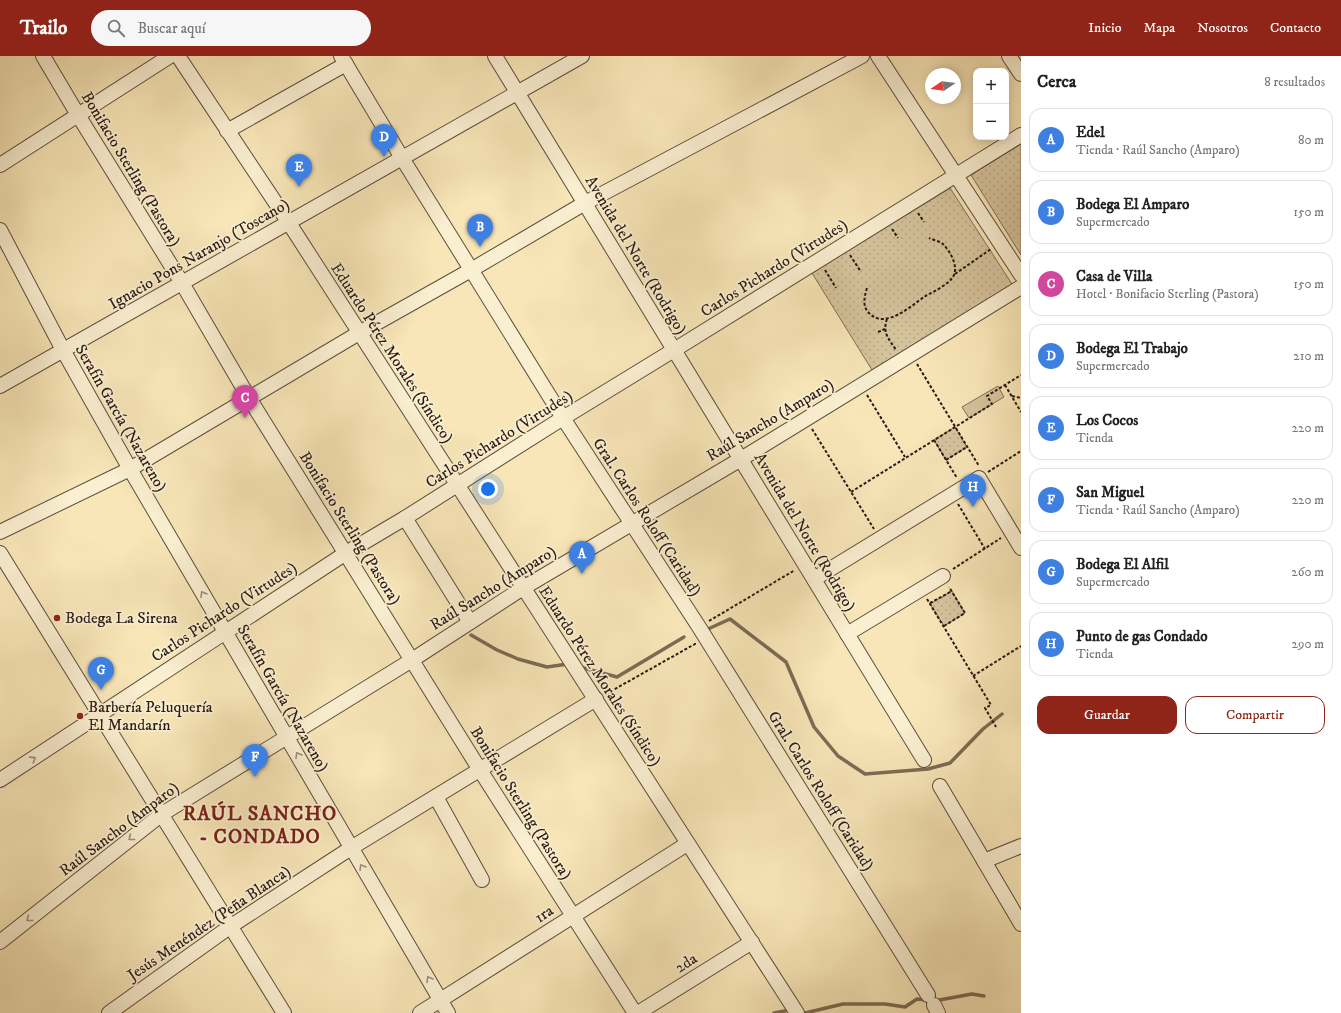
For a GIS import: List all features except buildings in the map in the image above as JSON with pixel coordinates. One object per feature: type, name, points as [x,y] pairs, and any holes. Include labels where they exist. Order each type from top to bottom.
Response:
[{"type":"street","name":"Bonifacio Sterling (Pastora)","points":[[43,56],[182,283],[249,398],[480,770],[635,1013]]},
{"type":"street","points":[[0,165],[170,56]]},
{"type":"street","name":"Eduardo Pérez Morales (Síndico)","points":[[178,56],[288,223],[562,649],[596,699],[796,1013]]},
{"type":"street","name":"Avenida del Norte (Rodrigo)","points":[[495,56],[924,760]]},
{"type":"street","name":"Ignacio Pons Naranjo (Toscano)","points":[[0,386],[582,56]]},
{"type":"street","points":[[0,532],[130,469],[358,333],[471,270],[585,203],[862,56]]},
{"type":"street","points":[[878,56],[1021,275]]},
{"type":"street","points":[[1009,56],[1021,74]]},
{"type":"street","points":[[227,131],[344,60]]},
{"type":"street","name":"Gral. Carlos Roloff (Caridad)","points":[[344,60],[402,158],[563,418],[699,627],[934,1005]]},
{"type":"street","name":"Carlos Pichardo (Virtudes)","points":[[0,780],[346,553],[405,518],[563,418],[1021,135]]},
{"type":"street","name":"Serafín García (Nazareno)","points":[[0,230],[63,350],[130,469],[448,1013]]},
{"type":"street","name":"Raúl Sancho (Amparo)","points":[[0,942],[162,814],[412,660],[523,588],[741,459],[1021,287]]},
{"type":"street","points":[[814,579],[981,476],[1021,548]]},
{"type":"street","points":[[405,518],[470,622]]},
{"type":"street","points":[[0,553],[101,714],[284,1013]]},
{"type":"street","points":[[848,634],[943,576]]},
{"type":"street","name":"Jesús Menéndez (Peña Blanca)","points":[[109,1013],[231,926],[351,848],[596,699]]},
{"type":"street","points":[[940,786],[1021,924]]},
{"type":"street","points":[[436,796],[482,880]]},
{"type":"street","name":"1ra","points":[[420,1013],[687,844]]},
{"type":"street","points":[[984,861],[1021,846]]},
{"type":"street","name":"2da","points":[[638,1013],[752,942]]},
{"type":"path","points":[[929,238],[943,244],[954,262],[954,274]]},
{"type":"path","points":[[867,288],[864,303],[870,314],[875,318],[887,319],[893,317],[946,283],[954,274],[1000,243]]},
{"type":"path","points":[[844,244],[861,272]]},
{"type":"path","points":[[819,260],[836,288]]},
{"type":"path","points":[[887,319],[885,329],[886,335],[907,357],[955,427],[968,447],[981,476],[1021,451]]},
{"type":"path","points":[[878,332],[885,329]]},
{"type":"path","points":[[851,492],[992,404],[987,396],[1021,375]]},
{"type":"path","points":[[861,385],[906,458]]},
{"type":"path","points":[[1005,385],[1021,412]]},
{"type":"path","points":[[1012,396],[1021,398]]},
{"type":"path","points":[[806,419],[880,538]]},
{"type":"path","points":[[934,440],[946,460],[957,491],[985,549]]},
{"type":"path","points":[[946,460],[968,447]]},
{"type":"path","points":[[944,626],[965,613],[943,576],[1011,532]]},
{"type":"path","points":[[921,589],[991,705],[985,708],[996,727]]},
{"type":"path","points":[[930,604],[952,591]]},
{"type":"path","points":[[973,676],[1021,646]]},
{"type":"shaded area","points":[[1021,144],[1021,255],[971,175]]},
{"type":"shaded area","points":[[950,188],[1012,284],[872,370],[812,273]]},
{"type":"shaded area","points":[[998,386],[1004,397],[969,418],[962,407]]},
{"type":"shaded area","points":[[955,427],[967,447],[946,460],[934,440]]},
{"type":"shaded area","points":[[952,591],[965,613],[944,626],[930,604]]},
{"type":"waterway","points":[[708,629],[730,619],[786,662],[814,727],[838,756],[865,774],[928,769],[950,763],[983,729],[1002,714]]},
{"type":"waterway","points":[[471,635],[497,650],[518,659],[547,667],[568,664]]},
{"type":"waterway","points":[[580,667],[617,677],[684,637]]},
{"type":"waterway","points":[[934,1001],[972,994],[984,996]]},
{"type":"waterway","points":[[805,1013],[843,1004],[885,1004],[905,1007],[917,999],[928,1000]]},
{"type":"waterway","points":[[774,1013],[785,1011]]},
{"type":"place","name":"Bodega El Trabajo","points":[[384,157]]},
{"type":"place","name":"Los Cocos","points":[[299,187]]},
{"type":"place","name":"Bodega El Amparo","points":[[480,247]]},
{"type":"place","name":"Casa de Villa","points":[[245,418]]},
{"type":"place","name":"Punto de gas Condado","points":[[973,507]]},
{"type":"place","name":"Edel","points":[[582,574]]},
{"type":"place","name":"Bodega La Sirena","points":[[57,618]]},
{"type":"place","name":"Bodega El Alfil","points":[[101,690]]},
{"type":"place","name":"Barbería Peluquería El Mandarín","points":[[80,716]]},
{"type":"place","name":"San Miguel","points":[[255,777]]},
{"type":"district","name":"RAÚL SANCHO - CONDADO","points":[[260,826]]}]
